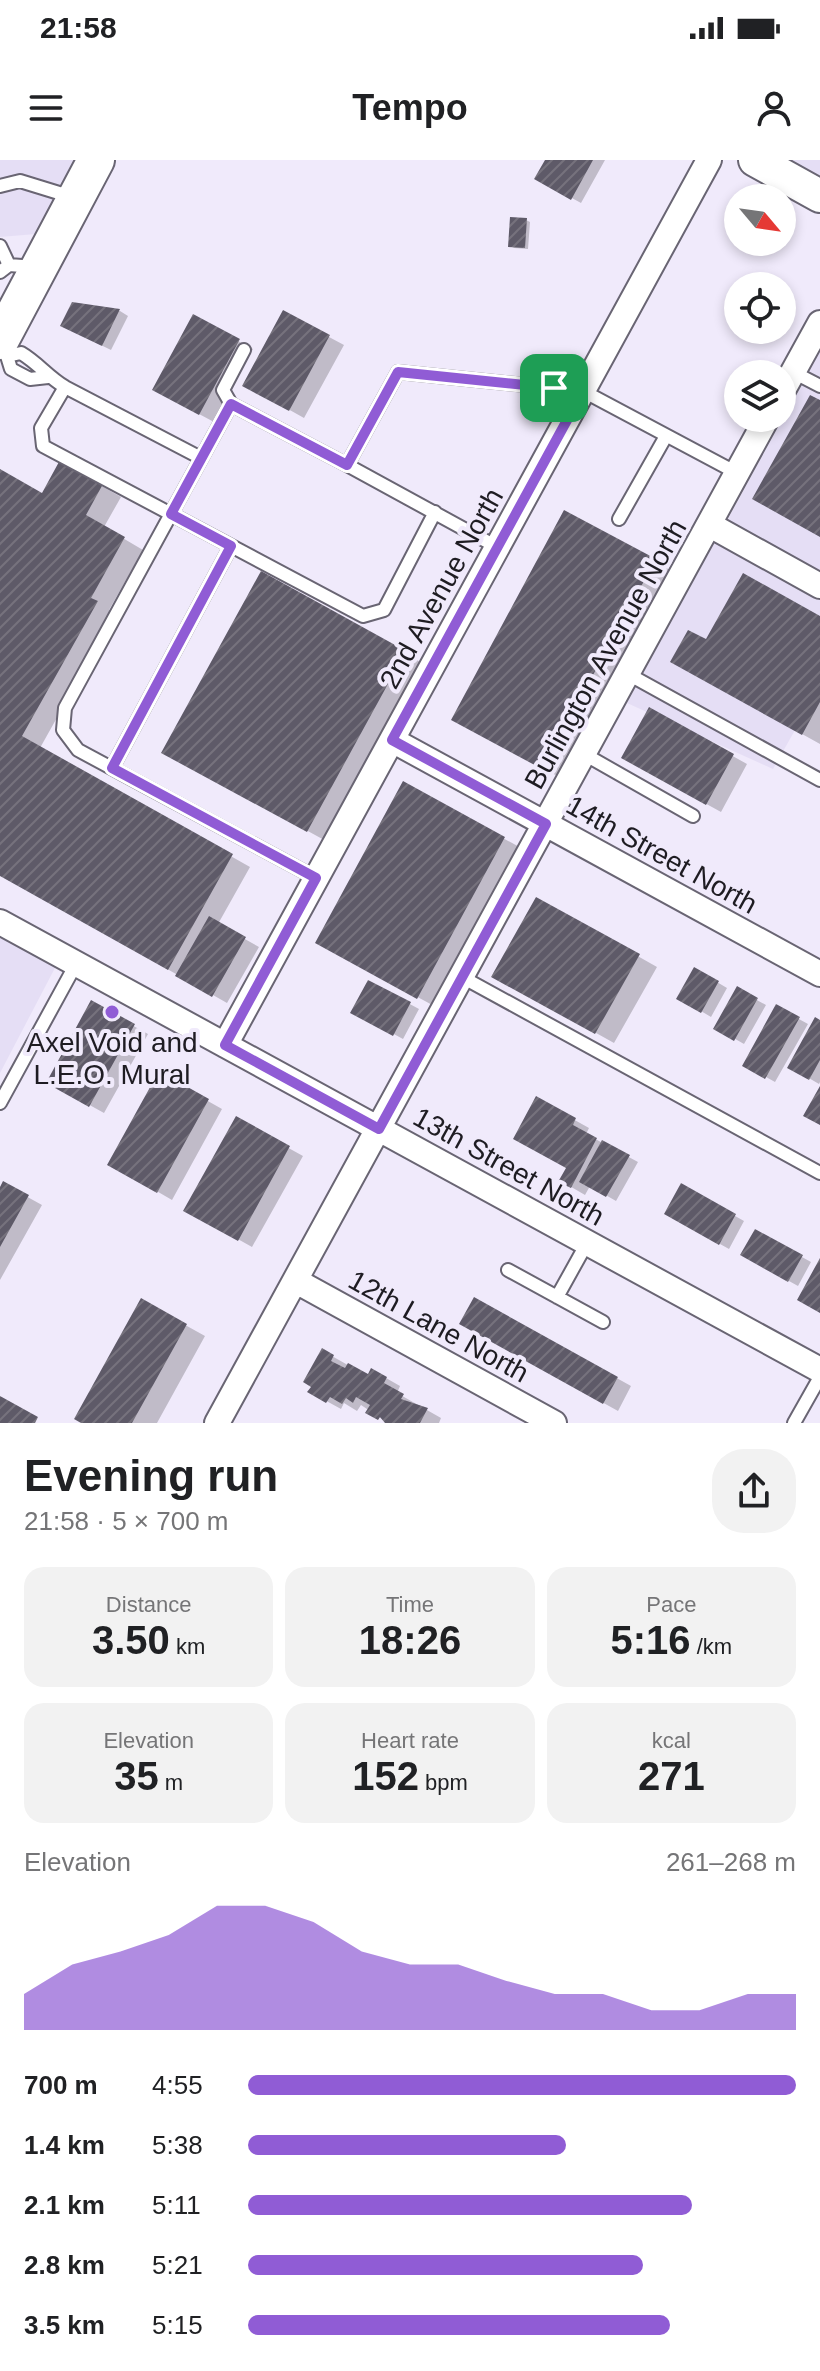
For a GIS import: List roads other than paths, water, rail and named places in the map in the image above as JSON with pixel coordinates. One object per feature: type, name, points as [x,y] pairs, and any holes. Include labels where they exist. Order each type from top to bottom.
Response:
[{"type":"main road","points":[[2,350],[15,268],[75,198],[96,160]]},
{"type":"street","name":"2nd Avenue North","points":[[225,1045],[709,160]]},
{"type":"street","points":[[755,160],[820,196]]},
{"type":"street","points":[[796,367],[820,323]]},
{"type":"street","name":"Burlington Avenue North","points":[[217,1423],[759,432]]},
{"type":"street","points":[[710,525],[820,586]]},
{"type":"street","name":"14th Street North","points":[[392,740],[820,974]]},
{"type":"street","name":"13th Street North","points":[[0,922],[820,1370]]},
{"type":"street","name":"12th Lane North","points":[[296,1281],[554,1423]]},
{"type":"lane","points":[[0,186],[20,181],[75,198]]},
{"type":"lane","points":[[0,246],[15,268]]},
{"type":"lane","points":[[2,350],[11,369],[30,379],[48,377]]},
{"type":"lane","points":[[2,350],[21,353],[39,363],[48,377],[65,387],[201,458]]},
{"type":"lane","points":[[244,350],[223,390],[231,404],[497,547]]},
{"type":"lane","points":[[347,465],[398,372],[583,391],[737,473]]},
{"type":"lane","points":[[796,383],[820,386]]},
{"type":"lane","points":[[65,387],[41,428],[43,446],[363,616],[384,610],[435,512]]},
{"type":"lane","points":[[231,404],[65,708],[63,730],[78,750],[316,878]]},
{"type":"lane","points":[[619,519],[666,436]]},
{"type":"lane","points":[[112,768],[231,546]]},
{"type":"lane","points":[[628,674],[820,780]]},
{"type":"lane","points":[[584,754],[693,816]]},
{"type":"lane","points":[[0,1103],[76,964]]},
{"type":"lane","points":[[462,977],[820,1173]]},
{"type":"lane","points":[[557,1297],[587,1243]]},
{"type":"lane","points":[[508,1270],[603,1322]]},
{"type":"lane","points":[[794,1423],[820,1377]]},
{"type":"place","name":"Axel Void and L.E.O. Mural","points":[[112,1012]]}]
